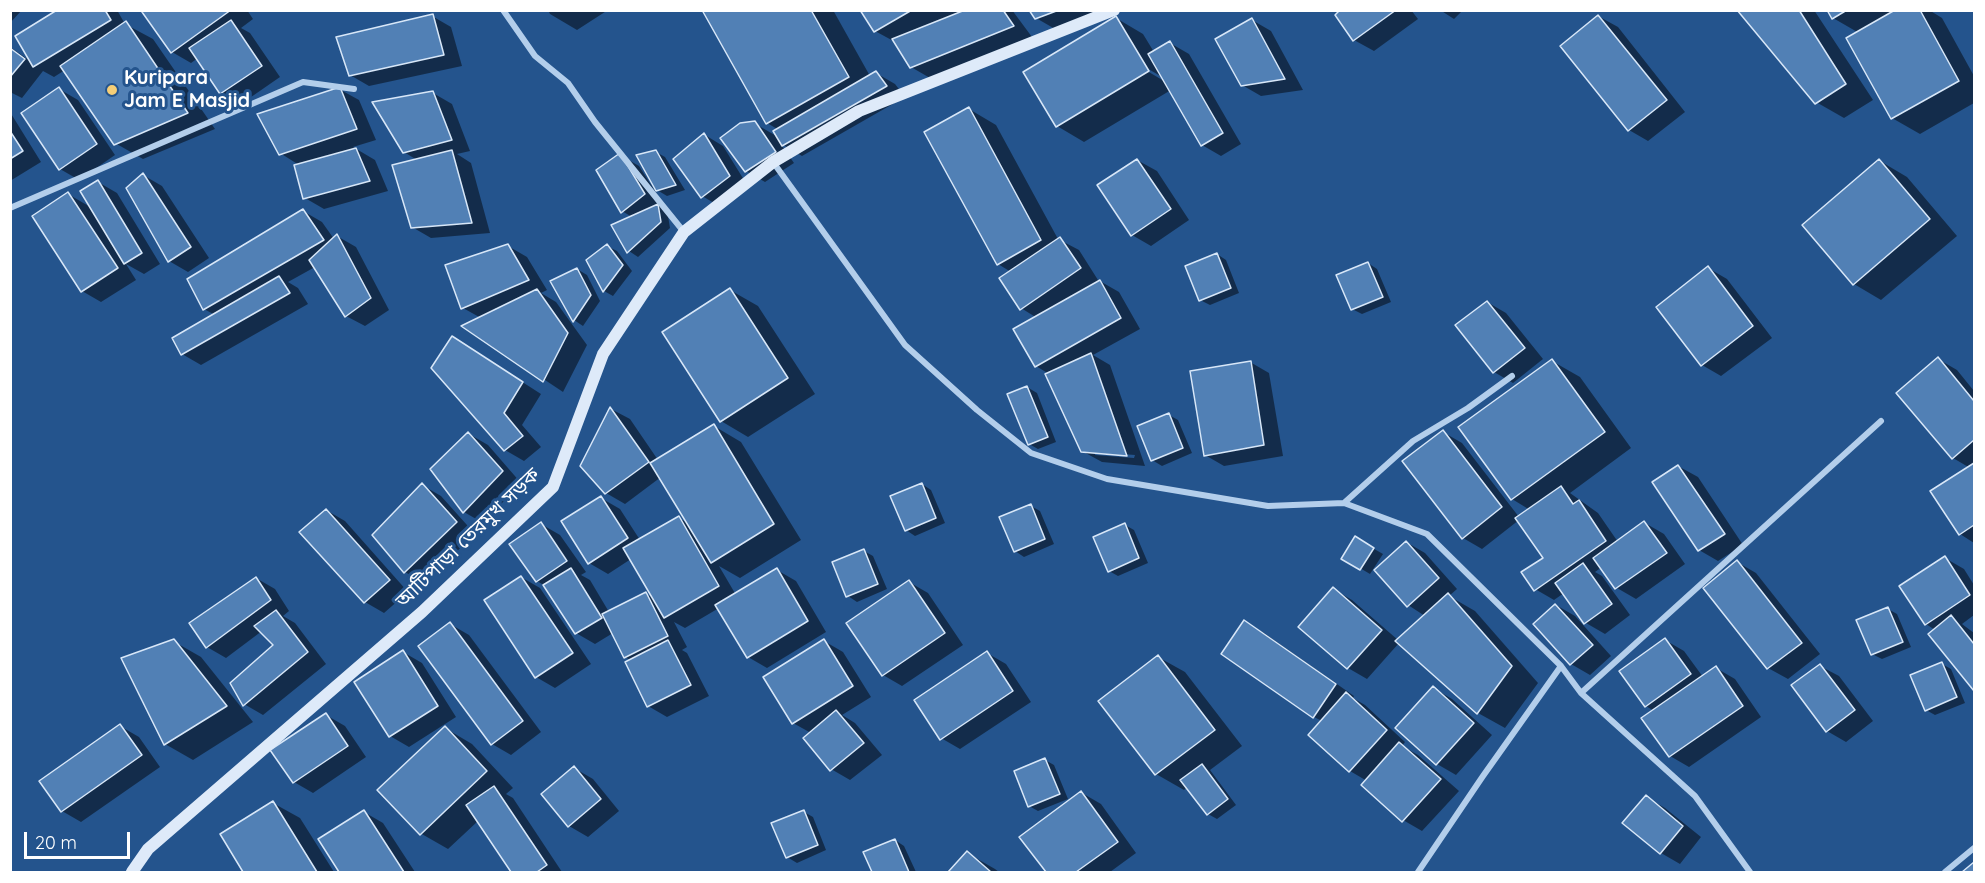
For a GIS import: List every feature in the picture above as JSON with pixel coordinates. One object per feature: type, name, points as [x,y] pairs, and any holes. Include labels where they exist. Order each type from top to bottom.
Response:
[{"type":"main road","name":"আটিপাড়া তেরমুখ সড়ক","points":[[132,873],[148,849],[422,612],[553,487],[603,354],[684,232],[773,162],[859,111],[1114,10]]},
{"type":"street","points":[[503,10],[536,56],[568,83],[596,122],[684,232]]},
{"type":"street","points":[[10,208],[303,82],[354,89]]},
{"type":"street","points":[[773,162],[905,345],[977,410],[1031,453],[1107,479],[1268,506],[1344,503],[1427,534],[1561,666],[1581,693],[1695,796],[1750,873]]},
{"type":"street","points":[[1344,503],[1413,441],[1468,408],[1512,376]]},
{"type":"street","points":[[1581,693],[1881,421]]},
{"type":"street","points":[[1418,873],[1561,666]]},
{"type":"street","points":[[1945,873],[1974,848]]},
{"type":"building","points":[[57,10],[105,10],[111,20],[33,67],[15,36]]},
{"type":"building","points":[[144,10],[231,10],[171,53],[142,12]]},
{"type":"building","points":[[702,10],[811,10],[849,77],[766,124]]},
{"type":"building","points":[[860,10],[912,10],[874,32]]},
{"type":"building","points":[[965,10],[1003,10],[1014,26],[910,68],[892,39]]},
{"type":"building","points":[[1029,10],[1059,10],[1035,19]]},
{"type":"building","points":[[1340,10],[1396,10],[1353,41],[1335,15]]},
{"type":"building","points":[[1737,10],[1799,10],[1846,84],[1815,104]]},
{"type":"building","points":[[1827,10],[1847,10],[1832,19]]},
{"type":"building","points":[[1895,10],[1920,10],[1959,81],[1891,119],[1846,38]]},
{"type":"building","points":[[433,14],[444,55],[349,76],[336,37]]},
{"type":"building","points":[[1598,15],[1667,100],[1628,131],[1560,46]]},
{"type":"building","points":[[1116,16],[1149,71],[1056,127],[1023,72]]},
{"type":"building","points":[[1252,18],[1285,79],[1241,86],[1215,39]]},
{"type":"building","points":[[231,20],[262,66],[220,94],[189,48]]},
{"type":"building","points":[[126,21],[188,113],[114,145],[60,66]]},
{"type":"building","points":[[1170,41],[1223,133],[1201,146],[1148,54]]},
{"type":"building","points":[[10,48],[25,59],[10,77]]},
{"type":"building","points":[[876,71],[887,86],[782,146],[773,131]]},
{"type":"building","points":[[59,87],[97,144],[59,170],[21,113]]},
{"type":"building","points":[[340,87],[357,129],[279,155],[257,114]]},
{"type":"building","points":[[433,91],[452,140],[403,153],[372,102]]},
{"type":"building","points":[[969,107],[1041,240],[997,265],[924,132]]},
{"type":"building","points":[[755,121],[776,152],[745,172],[720,138],[740,123]]},
{"type":"building","points":[[10,131],[23,151],[10,159]]},
{"type":"building","points":[[704,133],[730,176],[701,198],[673,159]]},
{"type":"building","points":[[356,148],[370,181],[303,199],[294,165]]},
{"type":"building","points":[[452,150],[472,223],[411,228],[392,165]]},
{"type":"building","points":[[656,150],[676,185],[656,191],[636,155]]},
{"type":"building","points":[[620,153],[645,194],[621,213],[596,170]]},
{"type":"building","points":[[1137,159],[1171,209],[1131,236],[1097,185]]},
{"type":"building","points":[[1879,159],[1930,219],[1853,285],[1802,225]]},
{"type":"building","points":[[143,173],[191,247],[168,262],[126,188]]},
{"type":"building","points":[[98,180],[142,253],[124,264],[80,191]]},
{"type":"building","points":[[68,192],[118,268],[81,292],[32,216]]},
{"type":"building","points":[[658,204],[661,222],[627,253],[611,225]]},
{"type":"building","points":[[303,209],[324,240],[203,310],[187,279]]},
{"type":"building","points":[[337,234],[371,298],[345,317],[309,260]]},
{"type":"building","points":[[1060,237],[1081,268],[1020,310],[999,278]]},
{"type":"building","points":[[508,244],[529,280],[461,309],[445,265]]},
{"type":"building","points":[[607,244],[623,265],[603,292],[586,260]]},
{"type":"building","points":[[1217,253],[1231,288],[1199,301],[1185,266]]},
{"type":"building","points":[[1368,262],[1383,297],[1351,310],[1336,275]]},
{"type":"building","points":[[1708,266],[1753,326],[1701,366],[1656,307]]},
{"type":"building","points":[[577,268],[591,295],[573,322],[550,281]]},
{"type":"building","points":[[279,276],[290,293],[181,355],[172,338]]},
{"type":"building","points":[[1100,280],[1121,318],[1035,367],[1013,329]]},
{"type":"building","points":[[730,288],[788,378],[720,422],[662,332]]},
{"type":"building","points":[[537,289],[568,333],[543,382],[461,326]]},
{"type":"building","points":[[1487,301],[1525,348],[1493,373],[1455,325]]},
{"type":"building","points":[[452,336],[523,382],[504,413],[523,436],[504,451],[431,368]]},
{"type":"building","points":[[1091,353],[1127,456],[1081,452],[1045,374]]},
{"type":"building","points":[[1938,357],[1974,401],[1974,440],[1952,459],[1896,393]]},
{"type":"building","points":[[1552,359],[1605,432],[1511,500],[1458,427]]},
{"type":"building","points":[[1251,361],[1264,445],[1204,456],[1190,371]]},
{"type":"building","points":[[1027,386],[1048,437],[1028,445],[1007,394]]},
{"type":"building","points":[[610,407],[649,462],[605,494],[580,466]]},
{"type":"building","points":[[1169,413],[1183,448],[1151,461],[1137,426]]},
{"type":"building","points":[[714,424],[774,524],[711,563],[650,463]]},
{"type":"building","points":[[1443,430],[1502,507],[1462,539],[1402,461]]},
{"type":"building","points":[[468,432],[503,471],[463,513],[430,469]]},
{"type":"building","points":[[1974,463],[1974,525],[1959,535],[1930,491]]},
{"type":"building","points":[[1678,465],[1725,534],[1698,551],[1652,482]]},
{"type":"building","points":[[422,483],[457,522],[404,573],[372,535]]},
{"type":"building","points":[[922,483],[936,518],[905,531],[890,496]]},
{"type":"building","points":[[1561,486],[1573,504],[1579,500],[1606,541],[1534,591],[1521,572],[1543,558],[1515,518]]},
{"type":"building","points":[[601,496],[628,538],[588,564],[561,521]]},
{"type":"building","points":[[1031,504],[1045,539],[1014,552],[999,517]]},
{"type":"building","points":[[326,509],[390,580],[364,603],[299,532]]},
{"type":"building","points":[[679,516],[719,586],[664,618],[623,548]]},
{"type":"building","points":[[1644,521],[1667,553],[1615,589],[1593,558]]},
{"type":"building","points":[[541,522],[567,561],[536,582],[509,544]]},
{"type":"building","points":[[1125,523],[1139,558],[1108,572],[1093,537]]},
{"type":"building","points":[[1355,536],[1374,548],[1360,570],[1341,559]]},
{"type":"building","points":[[1406,541],[1439,578],[1407,607],[1374,570]]},
{"type":"building","points":[[864,549],[878,584],[846,597],[832,562]]},
{"type":"building","points":[[1945,556],[1970,595],[1925,625],[1899,586]]},
{"type":"building","points":[[1737,560],[1802,643],[1767,669],[1703,588]]},
{"type":"building","points":[[1583,563],[1612,604],[1584,624],[1555,583]]},
{"type":"building","points":[[571,568],[602,618],[575,634],[543,585]]},
{"type":"building","points":[[777,568],[808,621],[747,658],[715,605]]},
{"type":"building","points":[[521,576],[573,653],[535,678],[484,600]]},
{"type":"building","points":[[256,577],[271,600],[206,648],[189,623]]},
{"type":"building","points":[[909,580],[945,633],[882,676],[846,623]]},
{"type":"building","points":[[1333,587],[1382,630],[1347,669],[1298,627]]},
{"type":"building","points":[[646,592],[668,636],[624,658],[602,614]]},
{"type":"building","points":[[1448,593],[1512,666],[1477,714],[1395,641]]},
{"type":"building","points":[[1555,604],[1593,645],[1570,665],[1533,624]]},
{"type":"building","points":[[1888,607],[1903,642],[1871,655],[1856,620]]},
{"type":"building","points":[[276,610],[308,652],[243,706],[230,683],[273,645],[254,626]]},
{"type":"building","points":[[1951,615],[1974,644],[1974,691],[1928,634]]},
{"type":"building","points":[[1244,620],[1336,684],[1313,718],[1221,654]]},
{"type":"building","points":[[450,622],[523,721],[491,745],[418,646]]},
{"type":"building","points":[[1665,638],[1691,674],[1645,707],[1619,671]]},
{"type":"building","points":[[174,639],[227,706],[164,745],[121,658]]},
{"type":"building","points":[[824,639],[853,686],[792,724],[763,677]]},
{"type":"building","points":[[668,640],[691,685],[647,707],[625,662]]},
{"type":"building","points":[[403,650],[438,706],[389,737],[354,682]]},
{"type":"building","points":[[987,651],[1013,691],[940,740],[914,700]]},
{"type":"building","points":[[1158,655],[1215,730],[1155,775],[1098,701]]},
{"type":"building","points":[[1942,662],[1957,697],[1925,711],[1910,675]]},
{"type":"building","points":[[1820,664],[1855,710],[1826,732],[1791,685]]},
{"type":"building","points":[[1716,666],[1743,706],[1669,757],[1641,718]]},
{"type":"building","points":[[1433,686],[1474,723],[1436,765],[1395,728]]},
{"type":"building","points":[[1346,692],[1387,730],[1349,772],[1308,735]]},
{"type":"building","points":[[836,710],[864,743],[830,771],[803,738]]},
{"type":"building","points":[[326,713],[348,746],[293,783],[270,750]]},
{"type":"building","points":[[120,724],[142,755],[61,812],[39,781]]},
{"type":"building","points":[[445,726],[487,771],[420,835],[377,790]]},
{"type":"building","points":[[1399,742],[1441,779],[1402,822],[1361,785]]},
{"type":"building","points":[[1045,758],[1060,794],[1028,807],[1014,771]]},
{"type":"building","points":[[1202,764],[1228,799],[1207,815],[1180,780]]},
{"type":"building","points":[[574,766],[601,799],[568,827],[541,794]]},
{"type":"building","points":[[494,786],[547,865],[537,872],[511,872],[466,805]]},
{"type":"building","points":[[1081,791],[1118,842],[1076,872],[1046,872],[1019,837]]},
{"type":"building","points":[[1646,795],[1683,826],[1660,854],[1622,823]]},
{"type":"building","points":[[273,801],[317,872],[243,872],[220,834]]},
{"type":"building","points":[[364,810],[404,872],[339,872],[318,839]]},
{"type":"building","points":[[804,810],[818,845],[786,858],[771,823]]},
{"type":"building","points":[[895,839],[909,872],[872,872],[863,852]]},
{"type":"building","points":[[967,851],[991,872],[948,872]]},
{"type":"building","points":[[1974,862],[1974,872],[1962,872]]},
{"type":"place","name":"Kuripara Jam E Masjid","points":[[112,90]]}]
